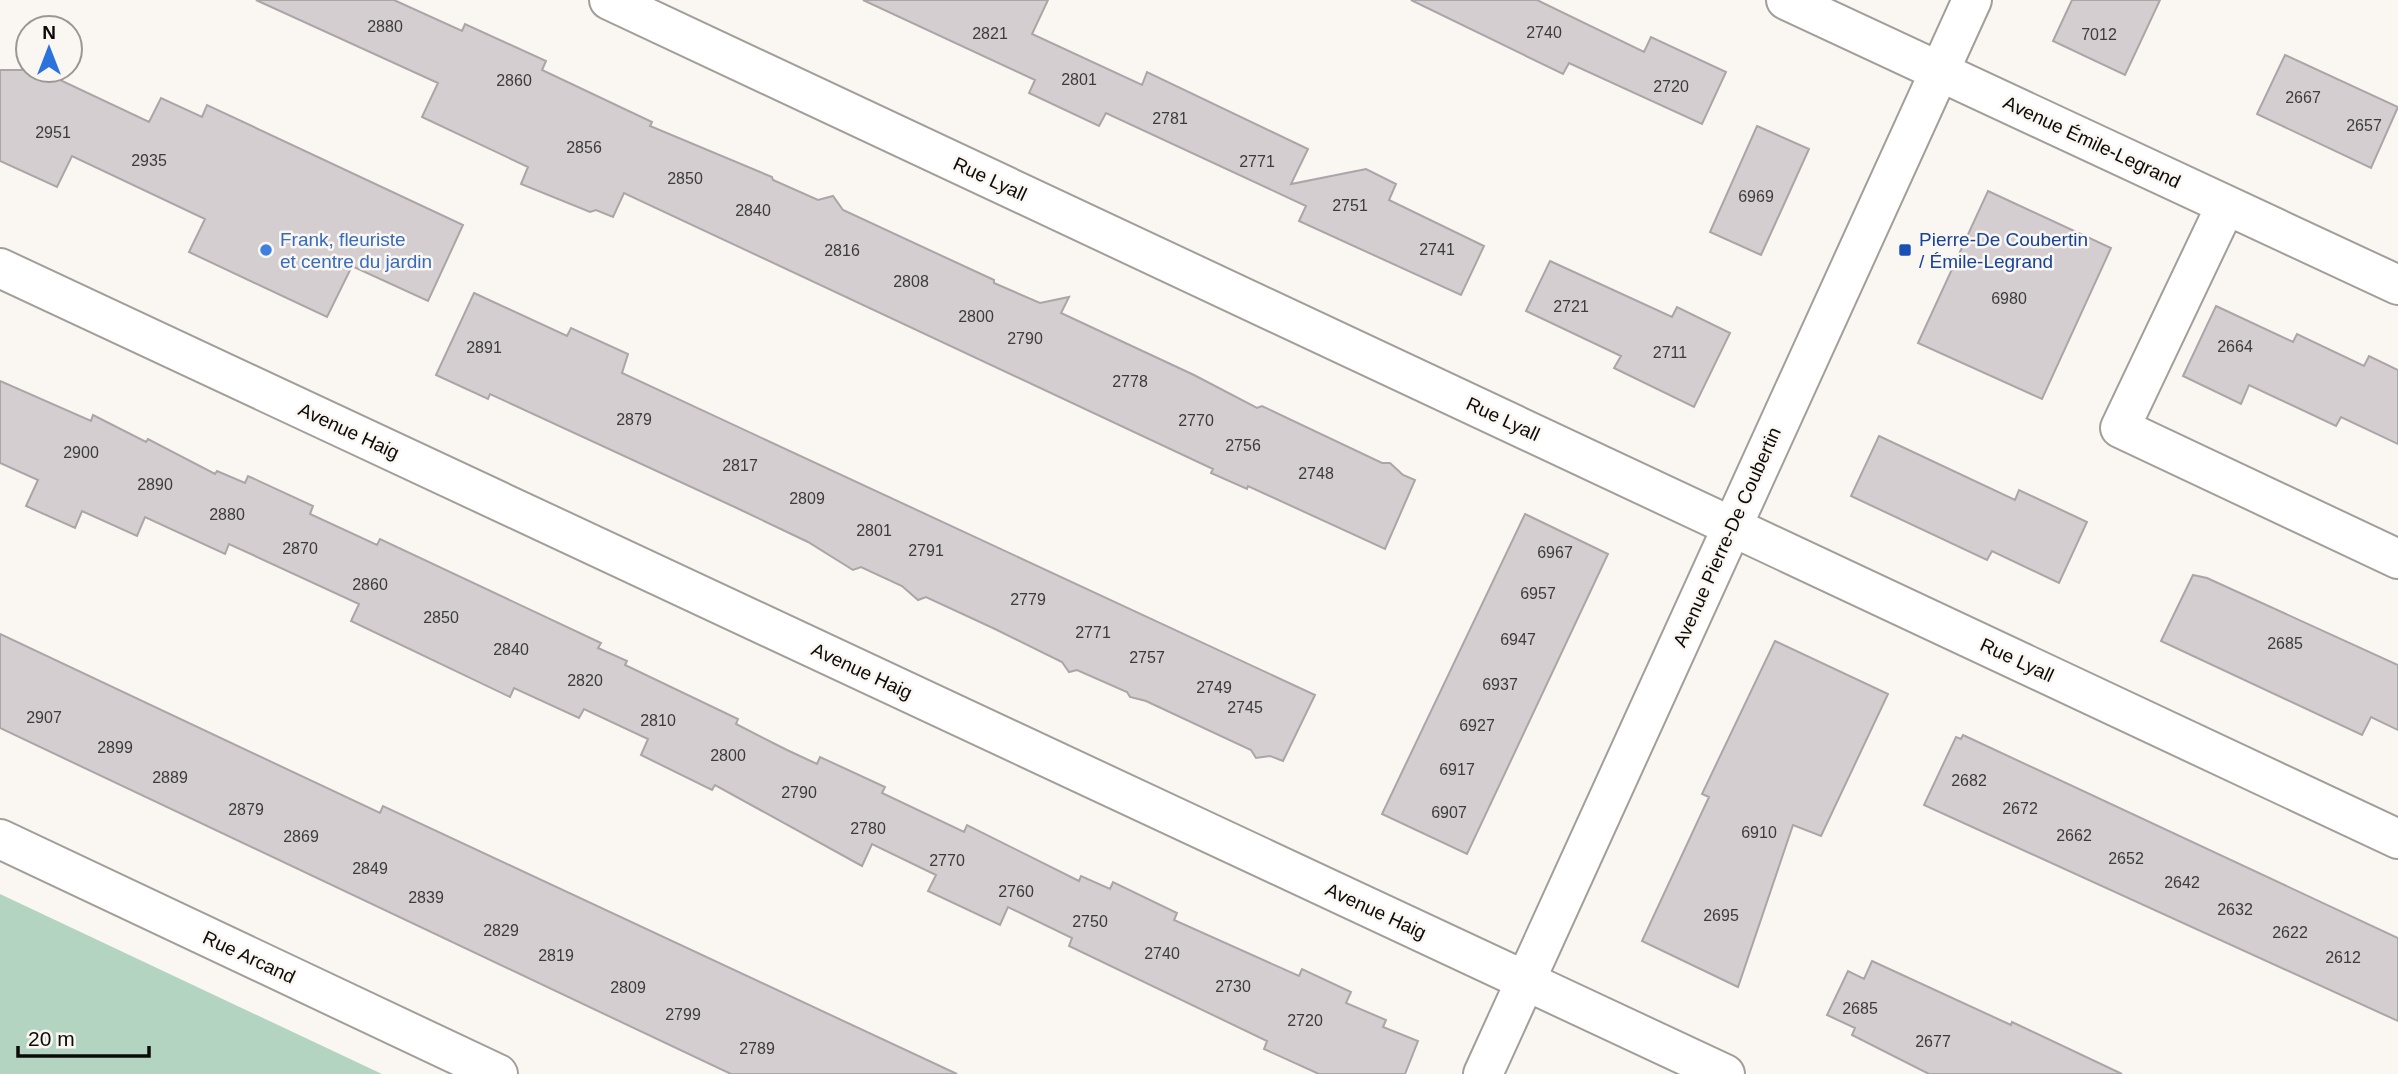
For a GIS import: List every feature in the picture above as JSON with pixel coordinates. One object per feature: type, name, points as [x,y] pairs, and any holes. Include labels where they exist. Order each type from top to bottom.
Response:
[{"type":"street","name":"Rue Lyall","points":[[609,0],[2398,839]]},
{"type":"street","name":"Avenue Émile-Legrand","points":[[1786,0],[2398,285]]},
{"type":"street","name":"Avenue Pierre-De Coubertin","points":[[1483,1074],[1972,0]]},
{"type":"street","points":[[2226,205],[2120,429],[2398,559]]},
{"type":"street","name":"Avenue Haig","points":[[0,268],[1725,1074]]},
{"type":"street","name":"Rue Arcand","points":[[0,839],[498,1074]]},
{"type":"green space","points":[[0,894],[382,1074],[0,1074]]},
{"type":"building","points":[[256,0],[394,0],[462,31],[465,24],[546,61],[542,70],[652,122],[650,126],[772,177],[773,180],[818,200],[833,196],[843,210],[994,280],[994,283],[1040,303],[1069,297],[1061,313],[1194,375],[1257,408],[1262,406],[1382,463],[1390,463],[1403,475],[1415,480],[1385,549],[1248,486],[1247,489],[1211,473],[1213,469],[624,193],[613,217],[596,210],[590,212],[521,184],[528,167],[422,117],[438,83]]},
{"type":"building","points":[[863,0],[1048,0],[1032,34],[1142,85],[1147,72],[1308,149],[1291,184],[1366,169],[1396,184],[1389,200],[1484,246],[1461,295],[1299,221],[1306,206],[1106,113],[1099,126],[1029,93],[1035,80]]},
{"type":"building","points":[[1411,0],[1537,0],[1644,52],[1651,37],[1726,72],[1702,124],[1569,63],[1563,74]]},
{"type":"building","points":[[2072,0],[2160,0],[2125,75],[2053,41]]},
{"type":"building","points":[[2285,55],[2398,107],[2371,168],[2257,114]]},
{"type":"building","points":[[0,70],[14,70],[14,84],[69,84],[149,122],[161,98],[202,117],[207,105],[463,225],[428,301],[352,266],[327,317],[189,252],[205,219],[72,156],[57,187],[0,161]]},
{"type":"building","points":[[1757,126],[1809,149],[1761,255],[1710,232]]},
{"type":"building","points":[[1988,191],[2111,248],[2042,399],[1918,343]]},
{"type":"building","points":[[1550,261],[1672,317],[1677,307],[1730,333],[1694,407],[1614,368],[1621,356],[1526,311]]},
{"type":"building","points":[[474,293],[567,336],[571,328],[628,354],[622,373],[1315,695],[1283,761],[1270,756],[1256,758],[1251,750],[1146,701],[1130,697],[1127,692],[1077,670],[1069,672],[1062,662],[995,629],[926,597],[918,600],[902,586],[861,567],[853,570],[808,542],[741,510],[490,394],[488,399],[436,375]]},
{"type":"building","points":[[2216,306],[2293,342],[2297,334],[2364,366],[2369,356],[2398,370],[2398,444],[2341,417],[2336,426],[2249,385],[2241,404],[2183,376]]},
{"type":"building","points":[[0,381],[91,421],[93,415],[146,442],[148,439],[215,474],[217,471],[245,483],[248,476],[313,506],[310,514],[377,545],[380,539],[601,643],[598,648],[627,661],[625,665],[738,719],[736,724],[787,750],[817,764],[820,757],[885,787],[882,793],[964,832],[967,825],[1079,881],[1081,876],[1110,889],[1113,882],[1177,913],[1174,920],[1299,976],[1302,969],[1351,992],[1346,1003],[1386,1020],[1383,1027],[1418,1041],[1405,1074],[1319,1074],[1264,1049],[1267,1041],[1069,946],[1072,938],[1008,907],[1000,925],[928,891],[936,875],[872,844],[862,866],[715,785],[712,790],[641,755],[648,739],[584,709],[579,718],[514,688],[510,697],[351,621],[359,604],[229,544],[225,554],[145,517],[137,536],[82,511],[75,528],[26,506],[38,480],[0,463]]},
{"type":"building","points":[[1879,436],[2015,500],[2019,490],[2087,522],[2059,583],[1992,551],[1987,560],[1851,496]]},
{"type":"building","points":[[1525,514],[1608,554],[1467,854],[1382,814]]},
{"type":"building","points":[[2193,575],[2207,578],[2398,665],[2398,730],[2371,717],[2362,735],[2161,641]]},
{"type":"building","points":[[0,634],[380,813],[383,806],[957,1074],[731,1074],[0,728]]},
{"type":"building","points":[[1775,641],[1888,694],[1821,836],[1793,825],[1738,987],[1642,941],[1709,797],[1702,794]]},
{"type":"building","points":[[1963,735],[2398,938],[2398,1021],[1924,805],[1956,737],[1961,739]]},
{"type":"building","points":[[1872,961],[2122,1074],[1929,1074],[1852,1035],[1855,1028],[1827,1015],[1848,971],[1864,979]]},
{"type":"place","name":"Frank, fleuriste et centre du jardin","points":[[266,250]]},
{"type":"place","name":"Pierre-De Coubertin / Émile-Legrand","points":[[1905,250]]}]
